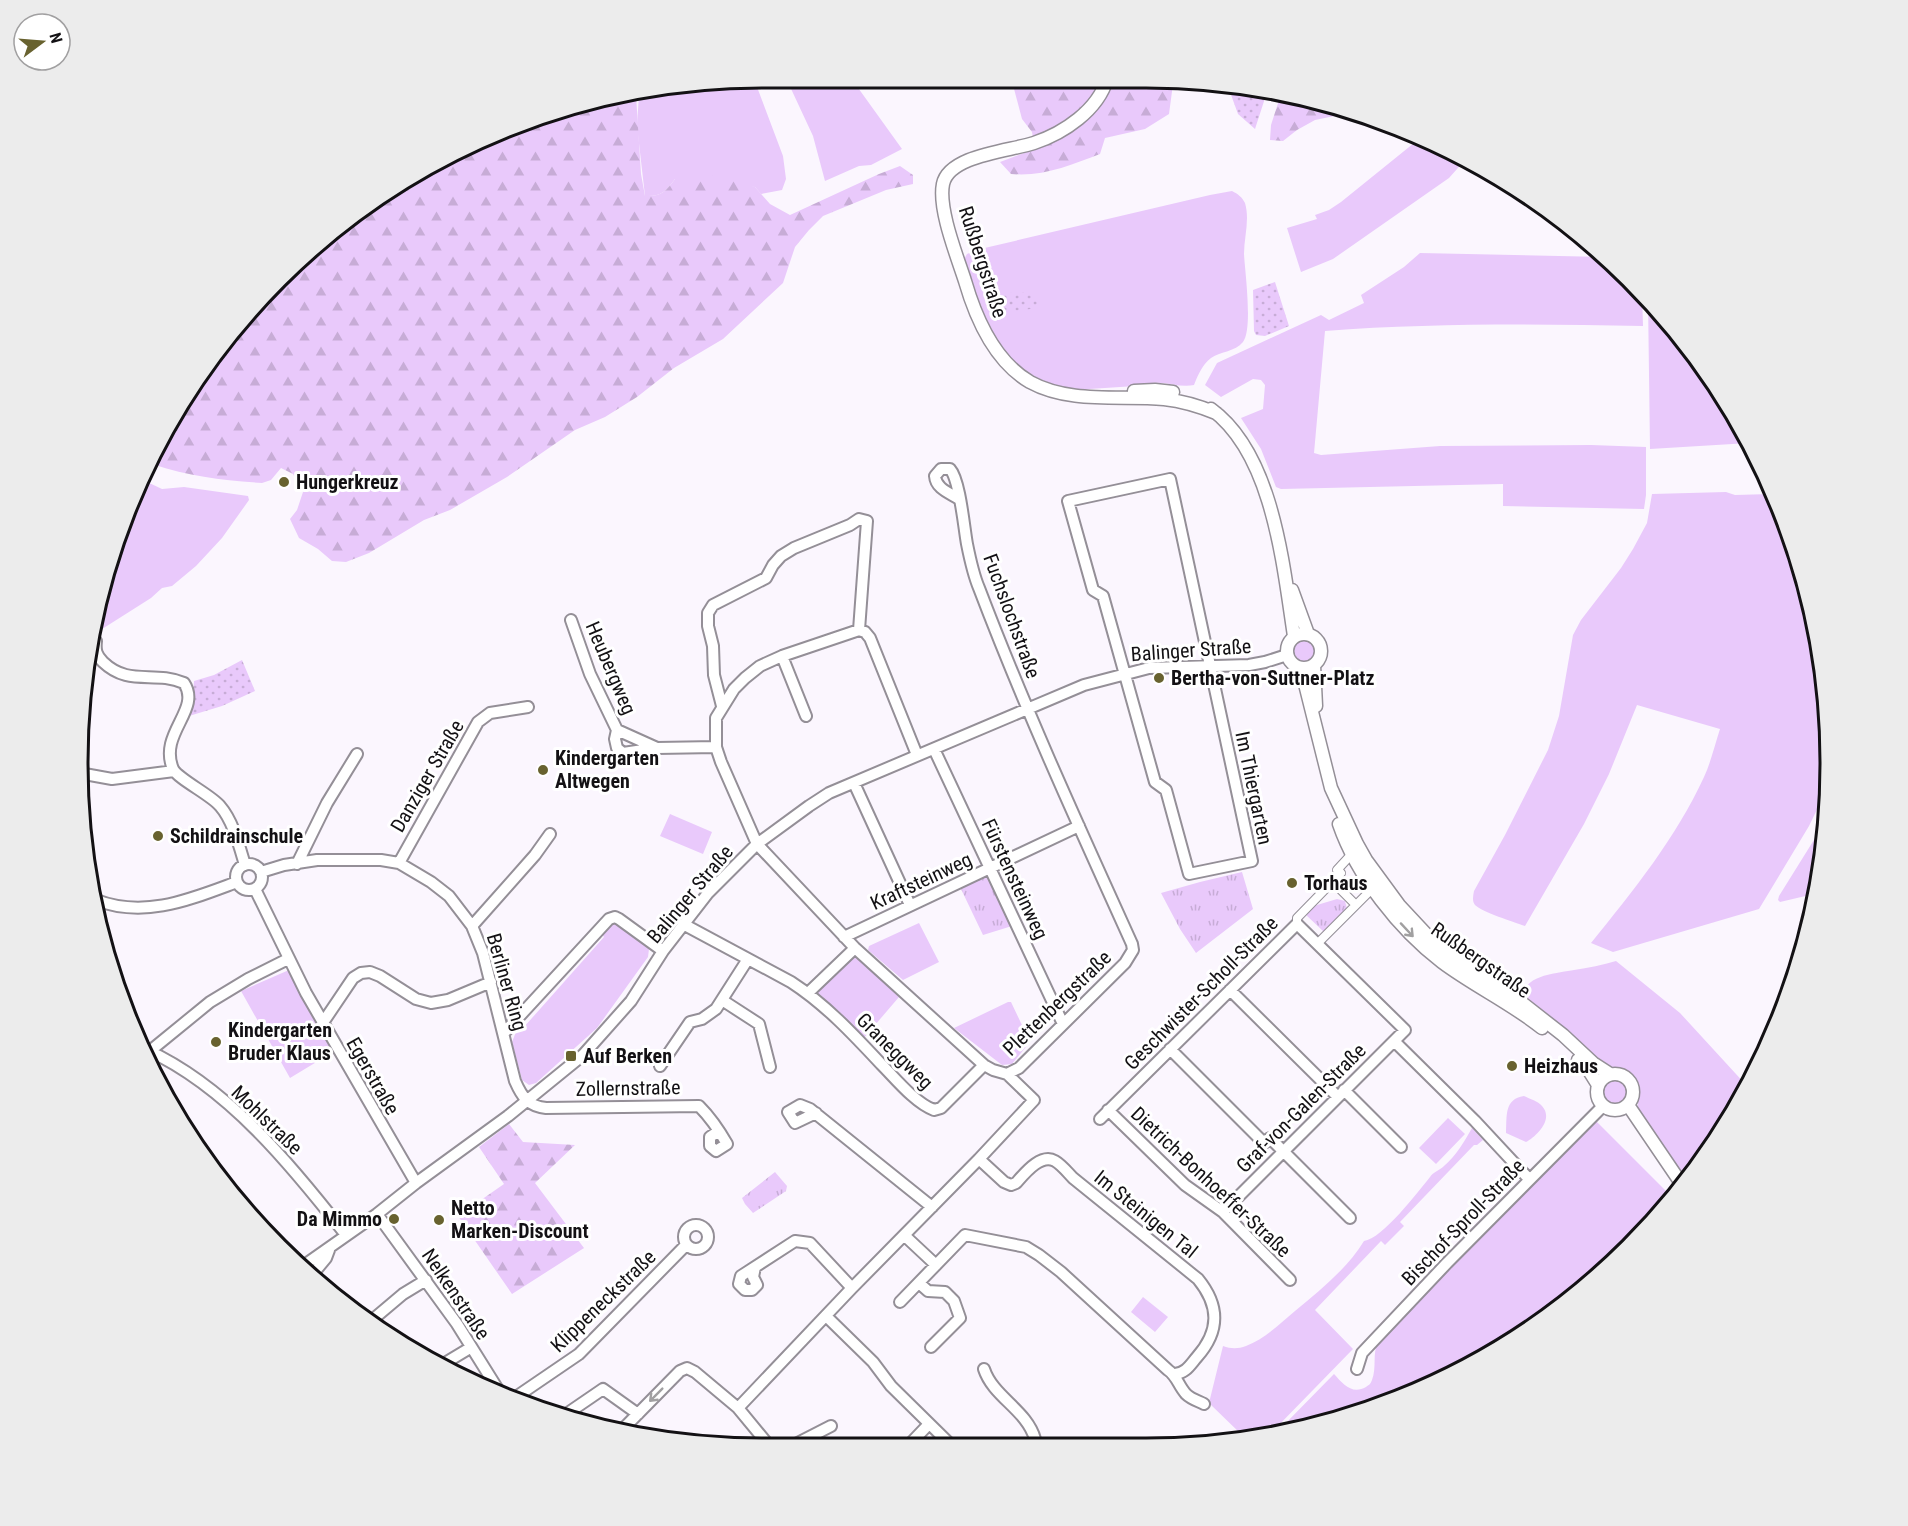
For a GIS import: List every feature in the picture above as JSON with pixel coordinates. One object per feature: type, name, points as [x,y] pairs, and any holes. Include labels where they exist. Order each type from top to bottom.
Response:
[{"type":"street","name":"Rußbergstraße","points":[[1105,88],[1086,111],[1064,129],[1035,142],[962,163],[949,172],[942,191],[946,218],[972,304],[991,343],[1009,366],[1030,382],[1058,393],[1100,397],[1142,390],[1173,392],[1190,397],[1216,413],[1239,437],[1257,468],[1283,563],[1294,636],[1288,643],[1287,656]]},
{"type":"street","name":"Im Thiergarten","points":[[1170,479],[1252,861],[1189,874],[1166,789],[1155,782],[1124,673],[1102,596],[1093,590],[1068,501],[1170,479]]},
{"type":"street","name":"Fuchslochstraße","points":[[959,499],[973,573],[1028,708]]},
{"type":"street","points":[[722,706],[714,675],[713,646],[708,626],[708,613],[712,605],[766,578],[781,556],[794,548],[850,525],[859,519],[867,521],[867,537],[859,630]]},
{"type":"street","name":"Rußbergstraße","points":[[1283,563],[1308,634],[1313,636],[1320,645],[1321,656],[1314,665],[1317,730]]},
{"type":"street","name":"Heubergweg","points":[[571,620],[590,674],[617,730],[616,748],[623,753],[657,748],[716,747]]},
{"type":"street","points":[[716,747],[716,718],[734,688],[745,678],[760,666],[782,656],[859,630],[866,632],[870,638],[917,755]]},
{"type":"street","points":[[1294,636],[1300,633],[1308,634]]},
{"type":"street","points":[[97,654],[112,671],[128,676],[177,680],[184,683],[188,690],[189,702],[172,735],[169,749],[174,771],[220,805],[233,829],[245,865]]},
{"type":"street","points":[[782,656],[806,716]]},
{"type":"street","name":"Balinger Straße","points":[[309,1262],[378,1214],[527,1101],[583,1055],[631,1001],[663,951],[708,893],[757,844],[808,806],[829,794],[1073,688],[1149,668],[1257,664],[1287,656]]},
{"type":"street","points":[[1287,656],[1291,663],[1301,668],[1314,665]]},
{"type":"street","name":"Rußbergstraße","points":[[1301,668],[1335,812],[1348,846],[1361,870],[1391,913],[1419,943],[1443,963],[1512,1006],[1560,1044],[1588,1069],[1598,1085]]},
{"type":"street","name":"Danziger Straße","points":[[399,863],[478,722],[490,713],[528,707]]},
{"type":"street","name":"Plettenbergstraße","points":[[716,747],[757,844],[855,948],[984,1065],[1007,1074],[1019,1068],[1125,963],[1133,950],[1028,708]]},
{"type":"street","name":"Heubergweg","points":[[617,730],[657,748]]},
{"type":"street","name":"Fürstensteinweg","points":[[934,749],[1063,1024]]},
{"type":"street","points":[[297,864],[327,803],[357,754]]},
{"type":"street","points":[[89,775],[111,779],[174,771]]},
{"type":"street","points":[[854,783],[910,904]]},
{"type":"street","name":"Rußbergstraße","points":[[1331,788],[1366,860],[1399,905],[1427,935],[1451,955],[1531,1010],[1593,1063],[1610,1074]]},
{"type":"street","name":"Kraftsteinweg","points":[[844,937],[1079,826]]},
{"type":"street","points":[[472,926],[535,855],[550,834]]},
{"type":"street","points":[[1297,924],[1297,918],[1341,873],[1337,870],[1349,857]]},
{"type":"street","name":"Berliner Ring","points":[[261,872],[297,864],[340,859],[381,860],[399,863],[449,896],[472,926],[483,953],[515,1081],[527,1101]]},
{"type":"street","points":[[245,865],[255,866],[261,872],[261,881],[255,889],[243,889],[237,882],[237,872],[245,865]]},
{"type":"street","points":[[103,903],[135,908],[174,904],[237,882]]},
{"type":"street","points":[[1333,882],[1356,905]]},
{"type":"street","name":"Egerstraße","points":[[255,889],[322,1024],[416,1183]]},
{"type":"street","points":[[1317,944],[1370,891]]},
{"type":"street","points":[[504,1033],[609,919],[615,917],[620,919],[663,951]]},
{"type":"street","name":"Graneggweg","points":[[683,924],[808,993],[843,1023],[902,1086],[927,1108],[934,1110],[945,1104],[984,1065]]},
{"type":"street","name":"Geschwister-Scholl-Straße","points":[[1100,1119],[1297,924],[1405,1030]]},
{"type":"street","points":[[808,993],[855,948]]},
{"type":"street","points":[[152,1047],[210,1002],[288,959]]},
{"type":"street","points":[[660,1066],[690,1022],[702,1019],[716,1009],[748,959]]},
{"type":"street","points":[[322,1024],[353,978],[361,973],[370,972],[380,976],[416,999],[431,1003],[448,1000],[491,982]]},
{"type":"street","points":[[1230,990],[1401,1147]]},
{"type":"street","points":[[722,1000],[759,1024],[770,1067]]},
{"type":"street","name":"Graf-von-Galen-Straße","points":[[1223,1212],[1405,1030]]},
{"type":"street","points":[[1394,1041],[1475,1121],[1529,1179]]},
{"type":"street","points":[[1170,1049],[1264,1143],[1270,1138],[1350,1218]]},
{"type":"street","name":"Mohlstraße","points":[[155,1054],[178,1068],[236,1111],[306,1184],[346,1235]]},
{"type":"street","points":[[738,1408],[852,1288],[980,1159],[1034,1100],[1007,1074]]},
{"type":"street","points":[[1610,1074],[1625,1077],[1632,1085],[1633,1096],[1628,1105],[1616,1110],[1603,1106],[1597,1096],[1598,1085],[1610,1074]]},
{"type":"street","name":"Zollernstraße","points":[[527,1101],[536,1107],[546,1108],[699,1106],[719,1131]]},
{"type":"street","points":[[1628,1105],[1677,1177]]},
{"type":"street","name":"Bischof-Sproll-Straße","points":[[1357,1368],[1362,1353],[1529,1179],[1603,1106]]},
{"type":"street","name":"Dietrich-Bonhoeffer-Straße","points":[[1108,1110],[1185,1185],[1223,1212],[1290,1280]]},
{"type":"street","points":[[816,1113],[932,1207]]},
{"type":"street","name":"Im Steinigen Tal","points":[[980,1159],[1004,1182],[1011,1185],[1039,1162],[1046,1159],[1056,1162],[1198,1279],[1208,1292],[1213,1305],[1215,1317],[1213,1332],[1204,1349],[1185,1371],[1175,1374]]},
{"type":"street","name":"Nelkenstraße","points":[[378,1214],[457,1324],[491,1380]]},
{"type":"street","points":[[900,1302],[965,1235],[1026,1247],[1060,1272],[1175,1374],[1180,1387],[1188,1396],[1204,1404]]},
{"type":"street","points":[[904,1236],[936,1266]]},
{"type":"street","points":[[755,1267],[795,1241],[810,1243],[852,1288]]},
{"type":"street","name":"Klippeneckstraße","points":[[523,1393],[579,1354],[686,1245]]},
{"type":"street","name":"Balinger Straße","points":[[317,1269],[326,1258],[331,1246]]},
{"type":"street","points":[[377,1316],[403,1294],[426,1280]]},
{"type":"street","points":[[919,1283],[928,1291],[945,1292],[954,1301],[960,1318],[931,1347]]},
{"type":"street","points":[[826,1316],[873,1362],[891,1386],[944,1438]]},
{"type":"street","points":[[450,1360],[470,1348]]},
{"type":"street","points":[[627,1424],[681,1371],[687,1368],[738,1408],[763,1438]]},
{"type":"street","points":[[984,1369],[987,1381],[1031,1426],[1035,1438]]},
{"type":"street","points":[[572,1410],[603,1389],[638,1413]]},
{"type":"street","points":[[916,1438],[929,1424]]},
{"type":"street","points":[[808,1438],[831,1426]]},
{"type":"green space","points":[[757,88],[783,156],[786,179],[782,190],[761,194],[755,187],[675,179],[662,193],[645,196],[637,126],[639,100],[675,94]]},
{"type":"green space","points":[[791,88],[858,88],[902,149],[871,165],[859,166],[825,181],[813,136]]},
{"type":"green space","points":[[1014,88],[1172,89],[1169,114],[1145,129],[1105,138],[1100,154],[1046,172],[1011,174],[1000,162],[1035,149],[1032,132],[1022,119]]},
{"type":"green space","points":[[1231,94],[1265,99],[1255,129],[1238,114]]},
{"type":"green space","points":[[636,100],[641,174],[645,196],[662,193],[675,179],[701,175],[726,177],[755,187],[770,204],[790,215],[900,166],[913,175],[913,184],[886,190],[823,216],[795,247],[783,283],[723,339],[674,368],[637,397],[605,417],[575,430],[507,477],[450,510],[424,520],[369,553],[346,562],[332,561],[318,549],[299,538],[290,519],[297,510],[303,492],[293,474],[281,468],[271,480],[262,483],[233,481],[158,466],[179,426],[202,388],[228,352],[286,286],[352,228],[388,202],[465,158],[505,140],[588,111]]},
{"type":"green space","points":[[1279,101],[1335,116],[1315,120],[1283,141],[1270,140],[1271,125]]},
{"type":"green space","points":[[1412,144],[1459,167],[1449,178],[1333,259],[1301,272],[1287,228],[1317,219],[1315,215],[1341,202]]},
{"type":"green space","points":[[1232,191],[1243,199],[1246,209],[1244,254],[1248,325],[1243,342],[1208,361],[1194,385],[1152,383],[1151,385],[1074,390],[1057,387],[1025,372],[1010,360],[987,328],[963,261],[967,254],[976,250]]},
{"type":"green space","points":[[1420,253],[1591,257],[1642,308],[1643,326],[1444,325],[1325,331],[1314,453],[1321,455],[1440,446],[1646,447],[1644,509],[1503,506],[1503,484],[1281,489],[1276,487],[1261,449],[1241,418],[1263,409],[1265,385],[1261,380],[1253,379],[1221,397],[1205,385],[1217,363],[1321,315],[1329,320],[1364,303],[1361,295],[1404,267]]},
{"type":"green space","points":[[1275,282],[1289,326],[1265,336],[1256,335],[1253,290]]},
{"type":"green space","points":[[1030,292],[1038,302],[1038,308],[991,314],[986,294]]},
{"type":"green space","points":[[1648,314],[1706,388],[1738,444],[1650,449]]},
{"type":"green space","points":[[150,483],[162,489],[184,487],[248,496],[249,500],[222,538],[196,566],[172,586],[162,588],[151,598],[101,630],[124,546]]},
{"type":"green space","points":[[1726,492],[1735,495],[1763,494],[1784,546],[1807,631],[1818,719],[1820,763],[1818,807],[1759,909],[1613,952],[1591,943],[1638,884],[1667,843],[1693,800],[1706,771],[1720,729],[1637,705],[1609,774],[1584,824],[1525,926],[1479,908],[1473,902],[1473,897],[1474,891],[1548,750],[1559,716],[1573,635],[1581,620],[1633,549],[1647,523],[1652,494]]},
{"type":"green space","points":[[1304,638],[1313,642],[1317,651],[1313,660],[1304,664],[1295,660],[1291,651],[1295,642]]},
{"type":"green space","points":[[242,660],[255,691],[222,706],[189,716],[194,681],[214,675]]},
{"type":"green space","points":[[670,814],[712,832],[703,854],[660,836]]},
{"type":"green space","points":[[1815,838],[1807,896],[1780,902],[1779,896]]},
{"type":"green space","points":[[1242,872],[1253,909],[1196,953],[1161,893]]},
{"type":"green space","points":[[987,873],[1012,926],[983,935],[961,889]]},
{"type":"green space","points":[[1337,899],[1345,901],[1347,909],[1324,932],[1305,914],[1317,905]]},
{"type":"green space","points":[[618,923],[649,949],[648,957],[597,1028],[536,1083],[529,1085],[522,1080],[512,1042],[516,1032],[522,1025],[524,1027],[604,937],[602,934],[612,924]]},
{"type":"green space","points":[[919,923],[939,962],[903,980],[868,950],[869,946]]},
{"type":"green space","points":[[855,956],[899,997],[863,1039],[811,996]]},
{"type":"green space","points":[[1616,961],[1680,1013],[1740,1079],[1706,1138],[1681,1173],[1638,1109],[1640,1090],[1637,1079],[1624,1070],[1608,1068],[1525,1001],[1524,992],[1527,986],[1541,977]]},
{"type":"green space","points":[[289,970],[310,1013],[333,1052],[290,1078],[241,991]]},
{"type":"green space","points":[[1011,1002],[1030,1042],[1012,1064],[1002,1065],[954,1028]]},
{"type":"green space","points":[[1615,1079],[1625,1082],[1628,1092],[1625,1102],[1615,1105],[1605,1102],[1602,1092],[1605,1082]]},
{"type":"green space","points":[[1524,1096],[1540,1104],[1546,1116],[1543,1127],[1526,1142],[1506,1133],[1508,1109],[1513,1101]]},
{"type":"green space","points":[[1448,1118],[1465,1134],[1436,1164],[1419,1148]]},
{"type":"green space","points":[[1596,1121],[1666,1191],[1622,1240],[1590,1270],[1520,1324],[1443,1368],[1403,1386],[1362,1402],[1286,1423],[1334,1374],[1344,1385],[1352,1389],[1361,1389],[1370,1384],[1378,1342]]},
{"type":"green space","points":[[509,1124],[523,1142],[575,1145],[535,1183],[584,1248],[512,1294],[458,1216],[504,1184],[479,1147]]},
{"type":"green space","points":[[1472,1128],[1483,1140],[1474,1145],[1400,1222],[1404,1226],[1385,1245],[1381,1241],[1315,1310],[1353,1349],[1279,1424],[1238,1431],[1209,1403],[1223,1346],[1240,1348],[1246,1346],[1278,1326],[1341,1270],[1364,1241],[1372,1238],[1390,1224],[1431,1175],[1452,1158]]},
{"type":"green space","points":[[775,1172],[787,1186],[786,1191],[753,1213],[742,1198]]},
{"type":"green space","points":[[1143,1297],[1168,1317],[1155,1332],[1131,1312]]},
{"type":"place","name":"Hungerkreuz","points":[[284,482]]},
{"type":"place","name":"Bertha-von-Suttner-Platz","points":[[1159,678]]},
{"type":"place","name":"Kindergarten Altwegen","points":[[543,770]]},
{"type":"place","name":"Schildrainschule","points":[[158,836]]},
{"type":"place","name":"Torhaus","points":[[1292,883]]},
{"type":"place","name":"Kindergarten Bruder Klaus","points":[[216,1042]]},
{"type":"place","name":"Auf Berken","points":[[571,1056]]},
{"type":"place","name":"Heizhaus","points":[[1512,1066]]},
{"type":"place","name":"Da Mimmo","points":[[394,1219]]},
{"type":"place","name":"Netto Marken-Discount","points":[[439,1220]]}]
